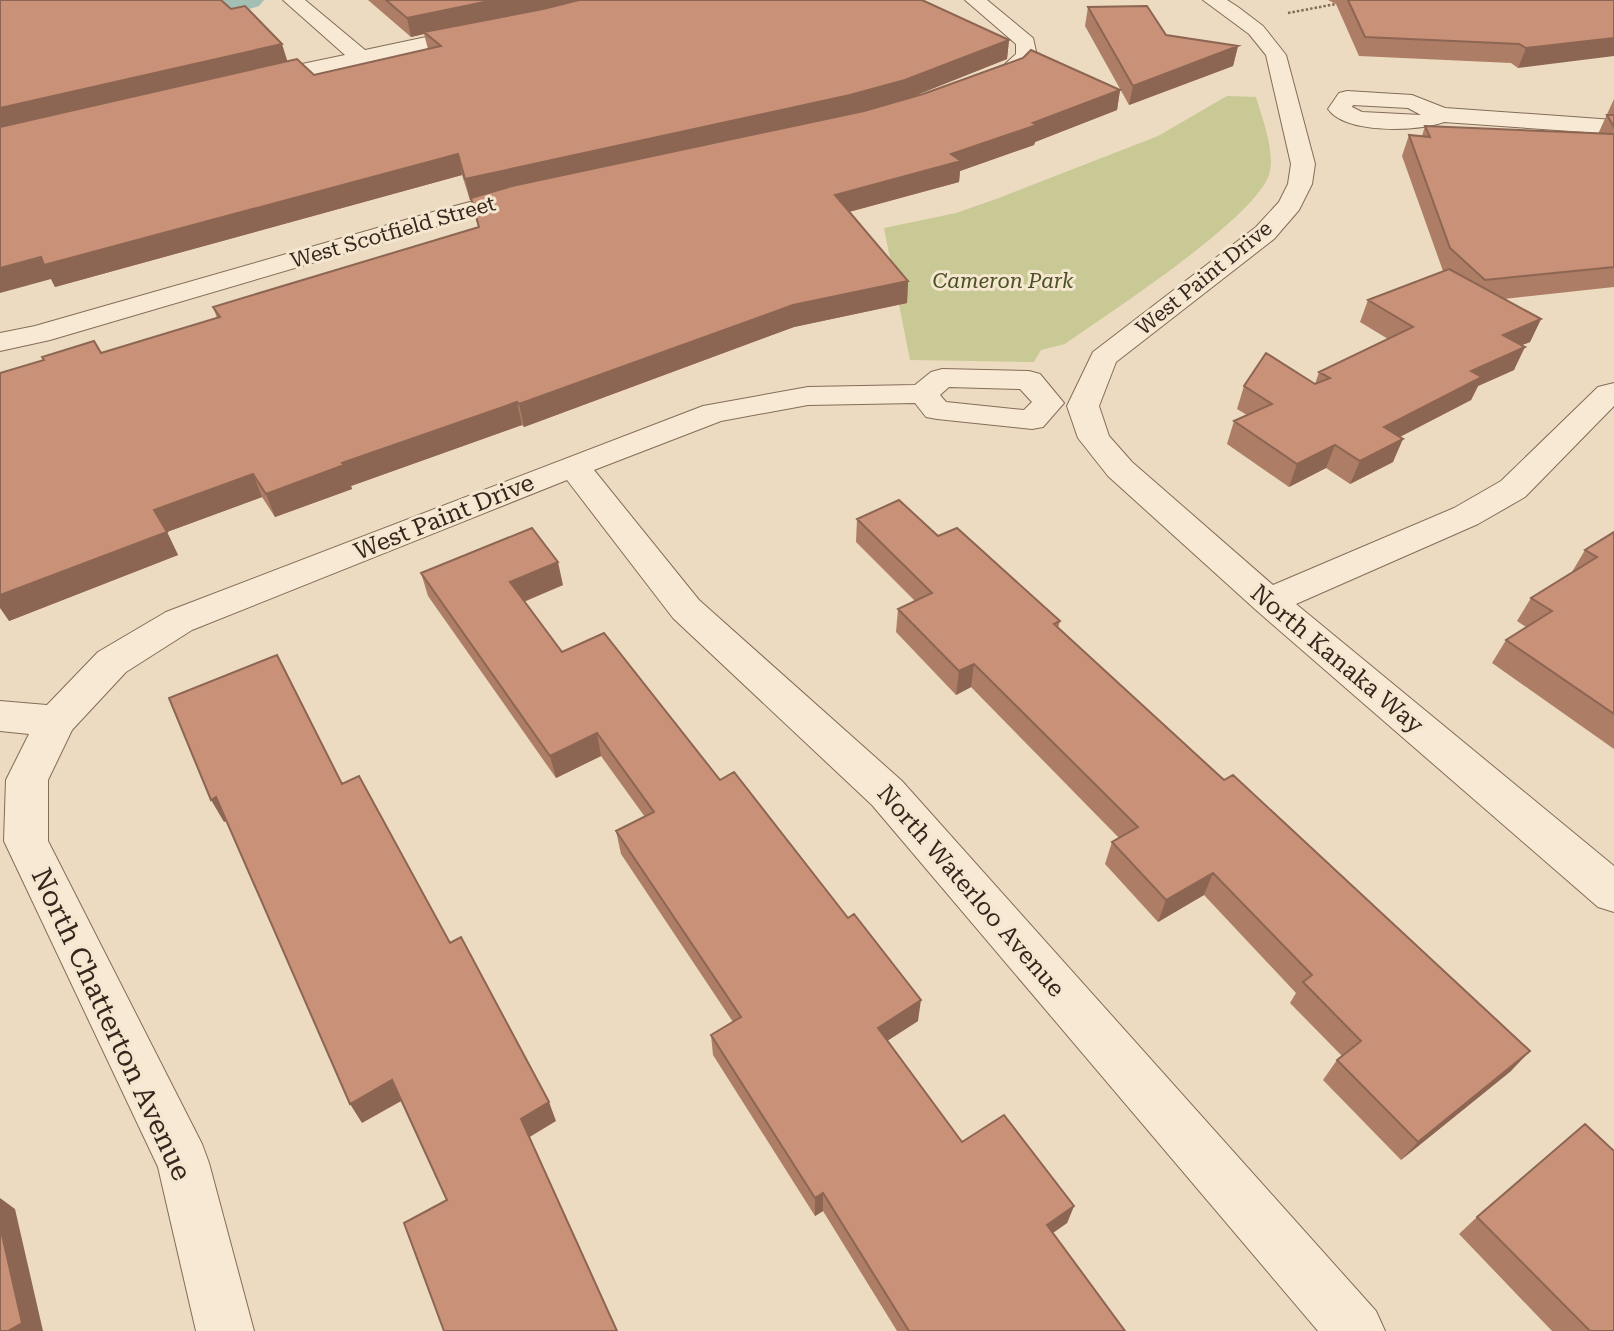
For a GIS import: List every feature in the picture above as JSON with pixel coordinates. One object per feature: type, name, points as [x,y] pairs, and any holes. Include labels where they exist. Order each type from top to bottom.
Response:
[{"type":"street","points":[[293,0],[359,56]]},
{"type":"street","name":"West Paint Drive","points":[[56,721],[112,662],[179,621],[714,413],[808,396],[923,394],[937,410],[1031,420],[1066,405],[1103,358],[1265,233],[1290,205],[1300,184],[1303,164],[1276,55],[1268,41],[1246,19],[1213,0]]},
{"type":"street","points":[[977,2],[1002,1]]},
{"type":"street","points":[[963,88],[1012,70],[1027,56],[1026,42],[977,2]]},
{"type":"street","points":[[242,84],[359,56],[493,29]]},
{"type":"street","points":[[1289,106],[1339,109],[1347,98],[1412,102],[1441,115],[1614,127]]},
{"type":"street","name":"West Scotfield Street","points":[[0,342],[40,334],[456,213],[550,190]]},
{"type":"street","points":[[1269,601],[1466,516],[1513,489],[1614,392]]},
{"type":"street","name":"North Kanaka Way","points":[[1066,405],[1120,470],[1269,601],[1614,893]]},
{"type":"street","name":"North Waterloo Avenue","points":[[573,466],[686,609],[887,793],[1356,1331]]},
{"type":"street","points":[[0,716],[56,721]]},
{"type":"street","name":"North Chatterton Avenue","points":[[56,721],[27,780],[26,841],[183,1163],[225,1331]]},
{"type":"path","points":[[1246,19],[1350,1]]},
{"type":"green space","name":"Cameron Park","points":[[1227,96],[1256,97],[1267,136],[1271,166],[1269,175],[1257,194],[1209,240],[1145,289],[1065,344],[1041,350],[1034,362],[910,360],[884,228],[956,213],[999,198],[1158,136]]},
{"type":"building","points":[[0,0],[221,0],[231,9],[245,6],[282,44],[0,108]]},
{"type":"building","points":[[386,0],[494,0],[407,18]]},
{"type":"building","points":[[579,0],[922,0],[1009,40],[905,80],[850,95],[465,179],[458,154],[44,265],[41,257],[0,268],[0,127],[297,59],[314,75],[441,46],[424,32]]},
{"type":"building","points":[[1348,0],[1614,0],[1614,38],[1526,48],[1519,44],[1365,37]]},
{"type":"building","points":[[1147,6],[1166,35],[1238,46],[1133,86],[1088,7]]},
{"type":"building","points":[[1031,50],[1120,90],[1033,123],[1037,125],[951,154],[961,161],[835,195],[908,281],[793,305],[519,404],[517,402],[342,463],[344,465],[266,494],[253,474],[154,510],[167,532],[0,595],[0,373],[94,341],[101,353],[220,317],[213,307],[479,227],[471,198],[512,186],[864,111],[923,94],[1023,58]]},
{"type":"building","points":[[1607,115],[1614,115],[1614,127]]},
{"type":"building","points":[[1425,126],[1614,134],[1614,267],[1485,280],[1450,248],[1409,135],[1430,137]]},
{"type":"building","points":[[1449,269],[1541,319],[1503,335],[1525,347],[1471,371],[1482,377],[1384,427],[1403,439],[1360,461],[1335,445],[1297,464],[1234,421],[1272,404],[1244,386],[1266,353],[1315,384],[1330,378],[1319,372],[1413,327],[1368,300]]},
{"type":"building","points":[[899,500],[938,536],[957,528],[1060,621],[1054,624],[1224,780],[1233,775],[1530,1051],[1418,1142],[1337,1060],[1361,1041],[1303,982],[1312,975],[1213,873],[1166,900],[1112,842],[1138,827],[974,664],[959,671],[898,609],[932,593],[857,519]]},
{"type":"building","points":[[532,528],[558,562],[510,582],[562,652],[604,633],[720,780],[734,772],[848,918],[854,914],[921,1000],[878,1028],[962,1142],[1004,1115],[1074,1206],[1047,1225],[1125,1331],[909,1331],[823,1193],[815,1198],[711,1035],[741,1017],[616,831],[654,812],[597,733],[550,756],[421,573]]},
{"type":"building","points":[[1614,532],[1614,714],[1506,640],[1552,611],[1531,598],[1597,557],[1585,550]]},
{"type":"building","points":[[277,655],[342,784],[359,776],[450,943],[461,937],[549,1102],[521,1119],[617,1331],[444,1331],[404,1223],[447,1200],[392,1080],[350,1104],[216,797],[211,800],[169,698]]},
{"type":"building","points":[[1585,1124],[1614,1151],[1614,1331],[1590,1331],[1477,1217]]},
{"type":"building","points":[[0,1226],[22,1323],[8,1331],[0,1331]]},
{"type":"waterway","points":[[0,52],[249,0]]}]
